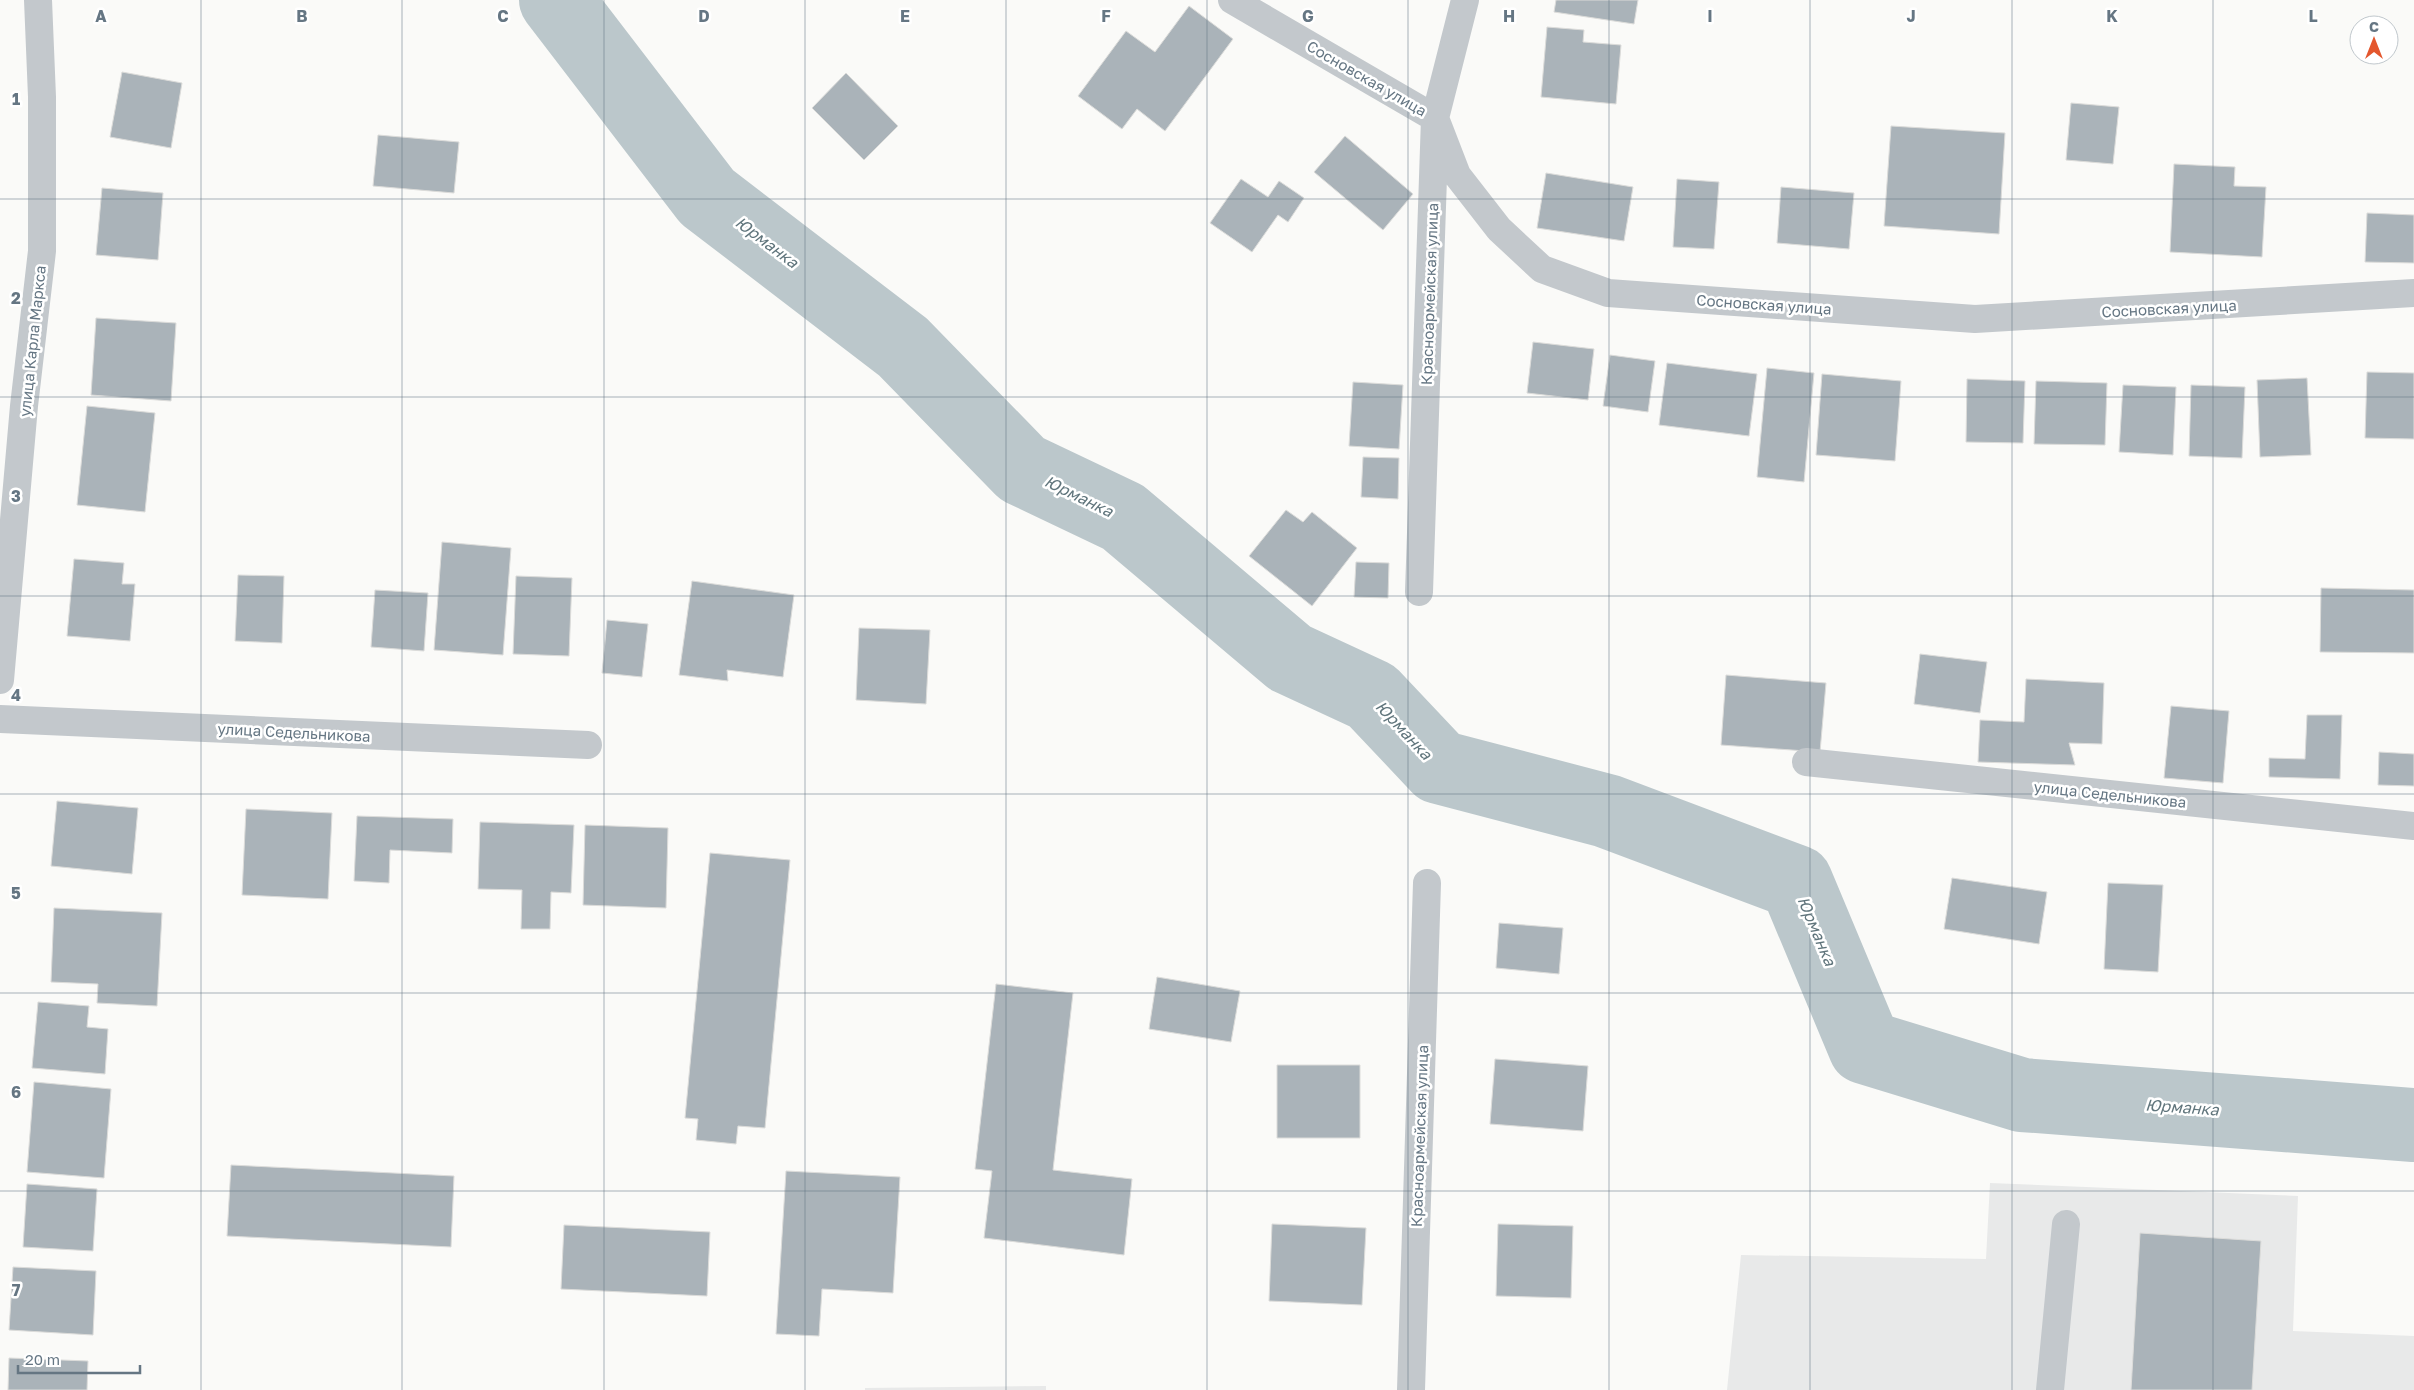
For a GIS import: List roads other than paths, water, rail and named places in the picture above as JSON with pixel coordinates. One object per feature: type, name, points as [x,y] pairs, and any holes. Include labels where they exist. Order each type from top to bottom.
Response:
[{"type":"street","name":"улица Карла Маркса","points":[[0,680],[24,406],[42,251],[42,97],[38,0]]},
{"type":"street","name":"Сосновская улица","points":[[1232,0],[1435,118],[1457,175],[1499,229],[1542,269],[1608,293],[1975,319],[2414,293]]},
{"type":"street","name":"Красноармейская улица","points":[[1419,592],[1435,118],[1465,0]]},
{"type":"street","name":"улица Седельникова","points":[[0,719],[588,745]]},
{"type":"street","name":"улица Седельникова","points":[[1806,762],[2414,826]]},
{"type":"street","name":"Красноармейская улица","points":[[1411,1390],[1427,882]]},
{"type":"street","points":[[2050,1390],[2066,1224]]},
{"type":"waterway","name":"Юрманка","points":[[556,0],[707,197],[903,347],[1022,469],[1123,517],[1290,658],[1372,696],[1439,767],[1607,811],[1796,882],[1865,1047],[2022,1095],[2414,1125]]}]
